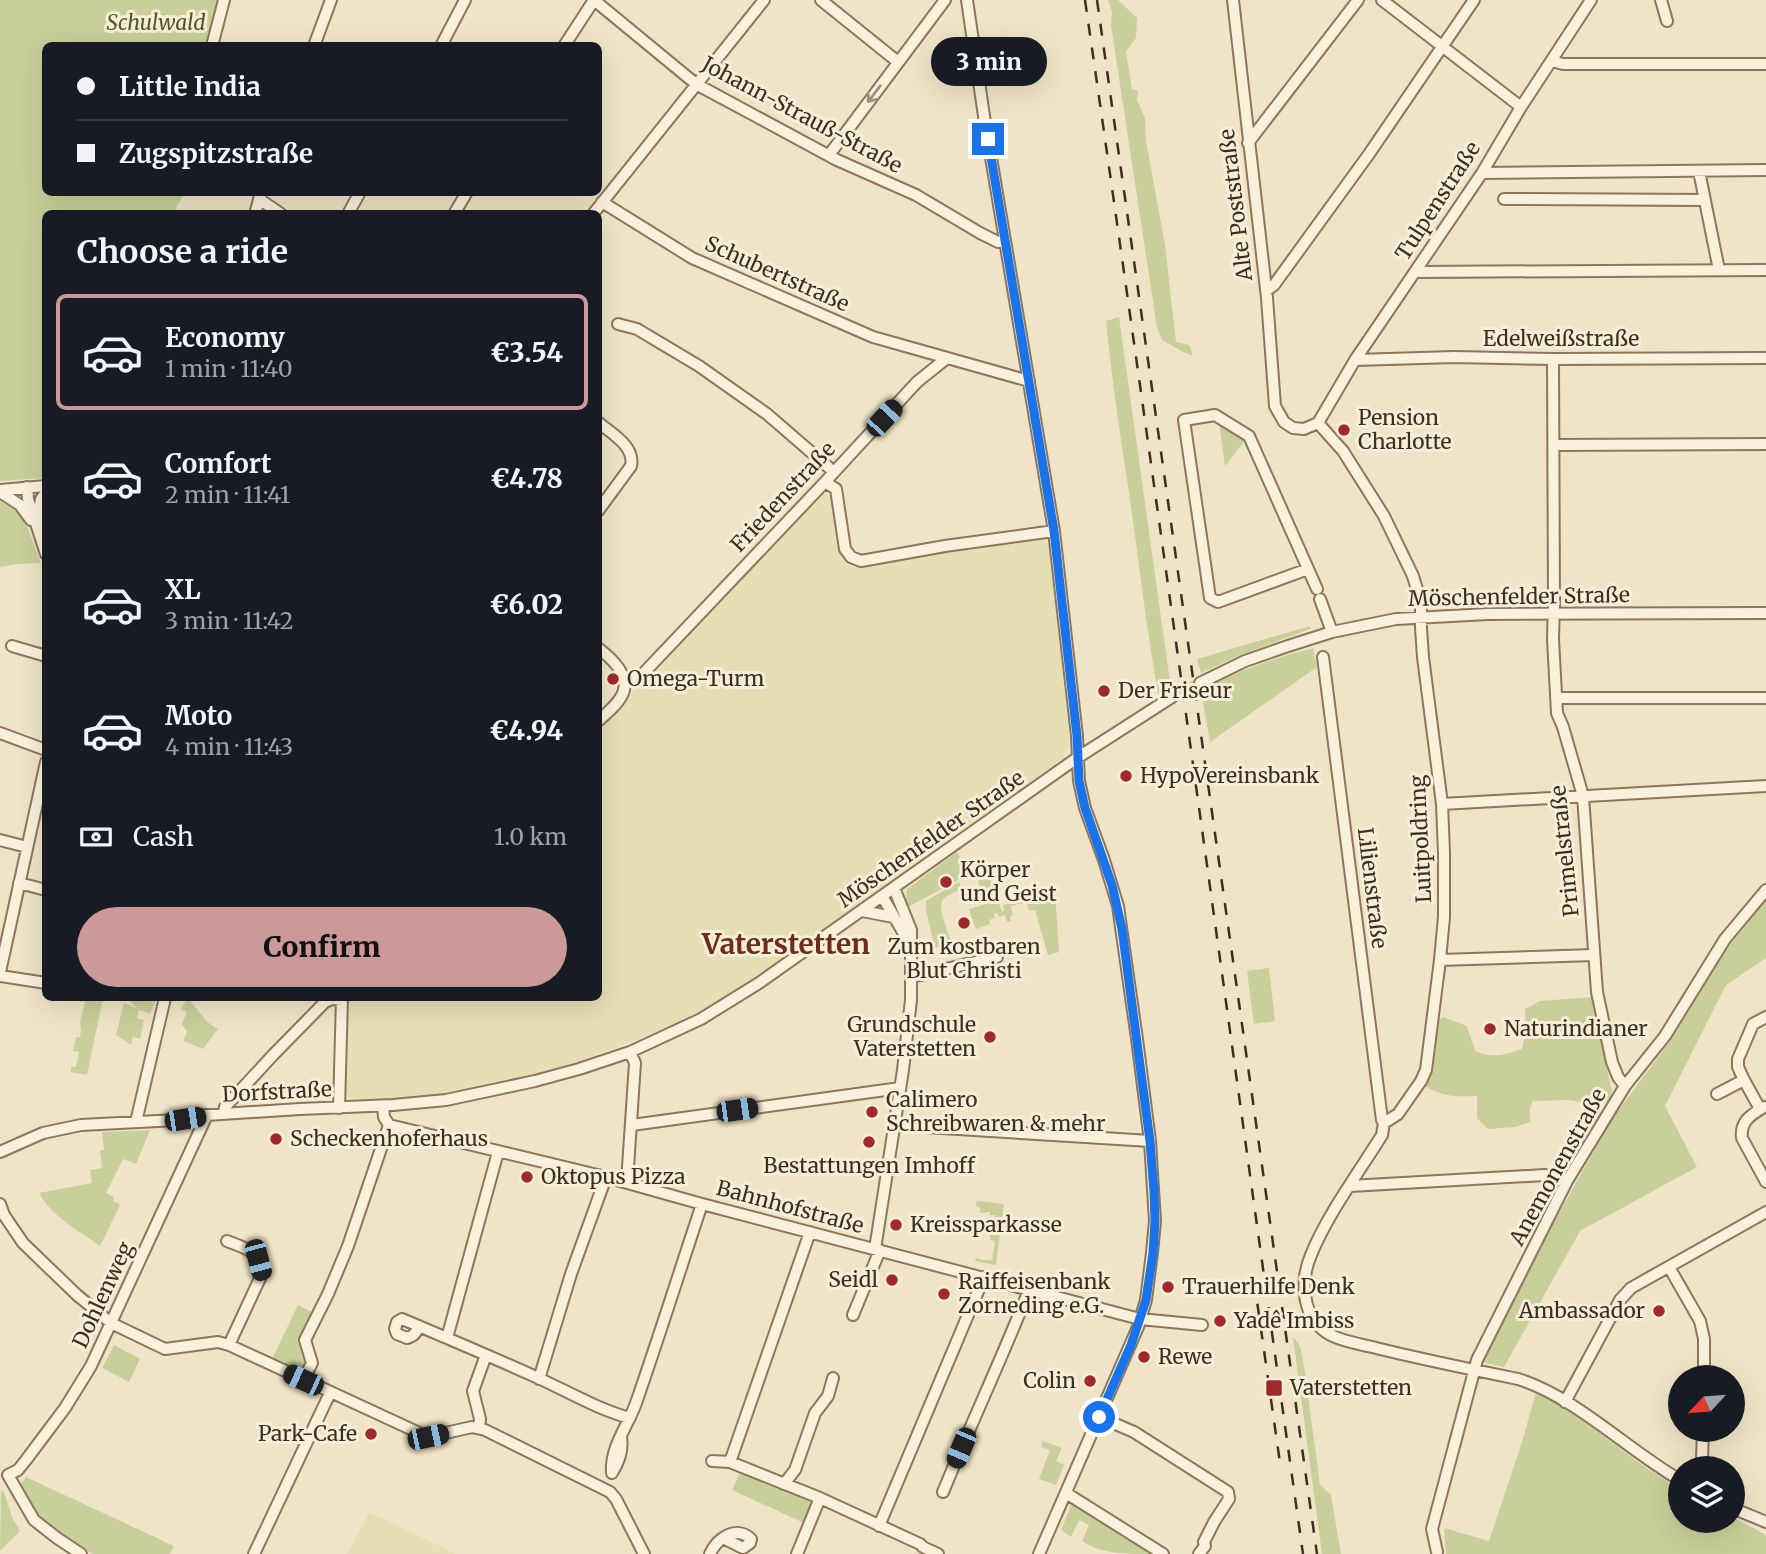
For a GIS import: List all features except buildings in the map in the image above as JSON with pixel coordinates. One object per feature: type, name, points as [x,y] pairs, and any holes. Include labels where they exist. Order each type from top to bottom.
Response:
[{"type":"street","points":[[213,42],[224,0]]},
{"type":"street","points":[[315,42],[331,0]]},
{"type":"street","points":[[443,42],[465,0]]},
{"type":"street","points":[[567,42],[594,0]]},
{"type":"street","name":"Johann-Strauß-Straße","points":[[594,0],[696,84],[828,155],[916,195],[979,233],[998,242],[1005,242]]},
{"type":"street","points":[[596,210],[764,0]]},
{"type":"street","points":[[821,0],[898,62]]},
{"type":"street","points":[[828,155],[945,0]]},
{"type":"street","points":[[967,0],[1054,531],[1077,736],[1079,781],[1085,808],[1112,885],[1122,929],[1150,1141],[1155,1221],[1146,1300],[1131,1345],[1039,1554]]},
{"type":"street","name":"Alte Poststraße","points":[[1233,0],[1266,291],[1275,405],[1284,422],[1293,428],[1304,429],[1318,424]]},
{"type":"street","points":[[1248,143],[1358,0]]},
{"type":"street","points":[[1382,0],[1521,107]]},
{"type":"street","points":[[1266,291],[1274,285],[1362,164],[1474,0]]},
{"type":"street","name":"Tulpenstraße","points":[[1318,424],[1355,360],[1482,173],[1521,107],[1591,0]]},
{"type":"street","points":[[1661,0],[1667,20]]},
{"type":"street","points":[[1552,61],[1563,64],[1766,64]]},
{"type":"street","points":[[1482,173],[1766,170]]},
{"type":"street","points":[[1699,172],[1719,270]]},
{"type":"street","points":[[260,196],[276,210]]},
{"type":"street","points":[[1504,199],[1705,200]]},
{"type":"street","name":"Schubertstraße","points":[[602,201],[692,258],[873,337],[947,358]]},
{"type":"street","points":[[1416,272],[1766,270]]},
{"type":"street","points":[[618,324],[637,329],[699,366],[767,414],[834,472]]},
{"type":"street","name":"Edelweißstraße","points":[[1355,360],[1454,357],[1766,358]]},
{"type":"street","points":[[947,358],[1029,381]]},
{"type":"street","name":"Friedenstraße","points":[[623,678],[638,679],[917,382],[947,358]]},
{"type":"street","name":"Primelstraße","points":[[1553,359],[1553,639],[1556,698],[1559,721],[1583,796],[1597,992],[1612,1062],[1625,1086]]},
{"type":"street","points":[[1308,569],[1218,602],[1210,598],[1184,420],[1215,415],[1250,436],[1308,569],[1332,632]]},
{"type":"street","name":"Luitpoldring","points":[[1318,424],[1343,451],[1384,516],[1413,576],[1421,603],[1423,657],[1442,804],[1444,917],[1426,1070],[1398,1114],[1384,1123],[1382,1135],[1326,1224],[1311,1254],[1305,1275],[1306,1300],[1317,1324],[1323,1331],[1334,1336],[1394,1353],[1473,1370]]},
{"type":"street","points":[[602,425],[628,448],[633,458],[631,466],[602,506]]},
{"type":"street","points":[[1554,445],[1766,444]]},
{"type":"street","points":[[825,482],[836,489],[845,549],[851,557],[861,561],[1054,531]]},
{"type":"street","points":[[0,491],[42,485]]},
{"type":"street","points":[[27,487],[28,499],[42,542]]},
{"type":"street","points":[[0,491],[20,505],[37,528]]},
{"type":"street","points":[[37,528],[42,499]]},
{"type":"street","name":"Möschenfelder Straße","points":[[1200,682],[1245,661],[1332,632],[1383,621],[1488,614],[1766,613]]},
{"type":"street","points":[[12,646],[42,655]]},
{"type":"street","points":[[602,651],[620,670],[624,691],[602,717]]},
{"type":"street","name":"Lilienstraße","points":[[1322,657],[1384,1123]]},
{"type":"street","name":"Möschenfelder Straße","points":[[388,1105],[446,1100],[579,1069],[630,1052],[701,1018],[794,959],[1077,758],[1172,697]]},
{"type":"street","points":[[1556,698],[1766,698]]},
{"type":"street","points":[[0,733],[42,749]]},
{"type":"street","points":[[42,780],[0,974],[42,982]]},
{"type":"street","points":[[1442,804],[1766,786]]},
{"type":"street","points":[[32,825],[42,827]]},
{"type":"street","points":[[0,840],[27,847]]},
{"type":"street","points":[[19,883],[42,889]]},
{"type":"street","points":[[853,1315],[877,1250],[909,1028],[911,930],[894,888]]},
{"type":"street","name":"Anemonenstraße","points":[[1437,1552],[1432,1529],[1473,1370],[1496,1321],[1567,1181],[1625,1086],[1665,1035],[1725,939],[1766,890]]},
{"type":"street","points":[[882,896],[911,947]]},
{"type":"street","points":[[862,911],[893,917]]},
{"type":"street","points":[[1440,960],[1594,956]]},
{"type":"street","points":[[912,977],[997,957]]},
{"type":"street","points":[[136,1122],[164,1001]]},
{"type":"street","points":[[224,1114],[225,1107],[327,1001]]},
{"type":"street","points":[[339,1108],[342,1001]]},
{"type":"street","points":[[1766,1017],[1753,1024],[1738,1059],[1738,1067],[1744,1080],[1763,1108],[1749,1116],[1741,1131],[1742,1138],[1766,1182]]},
{"type":"street","points":[[627,1182],[635,1063],[630,1052]]},
{"type":"street","points":[[1717,1094],[1744,1080]]},
{"type":"street","points":[[632,1125],[900,1088]]},
{"type":"street","points":[[303,1380],[312,1363],[305,1340],[348,1246],[389,1125],[384,1116],[388,1105]]},
{"type":"street","name":"Dorfstraße","points":[[0,1152],[43,1133],[81,1125],[388,1105]]},
{"type":"street","name":"Dohlenweg","points":[[4,1473],[13,1474],[18,1469],[65,1408],[91,1366],[208,1115]]},
{"type":"street","name":"Bahnhofstraße","points":[[389,1125],[627,1182],[1140,1319],[1202,1325]]},
{"type":"street","points":[[894,1125],[1150,1141]]},
{"type":"street","points":[[447,1338],[498,1152]]},
{"type":"street","points":[[1350,1186],[1545,1175],[1567,1181]]},
{"type":"street","points":[[539,1378],[571,1274],[606,1177]]},
{"type":"street","points":[[0,1204],[4,1215],[23,1243],[111,1323],[165,1349],[218,1342],[229,1345],[428,1437],[472,1427],[479,1428],[610,1492],[644,1554]]},
{"type":"street","points":[[610,1492],[611,1465],[617,1444],[630,1418],[702,1204]]},
{"type":"street","points":[[1565,1402],[1620,1300],[1631,1288],[1766,1212]]},
{"type":"street","points":[[730,1462],[810,1232]]},
{"type":"street","points":[[227,1241],[251,1251],[258,1260],[262,1274],[229,1345]]},
{"type":"street","points":[[1669,1267],[1700,1321],[1704,1339],[1704,1365]]},
{"type":"street","points":[[879,1526],[984,1277]]},
{"type":"street","points":[[943,1492],[1028,1290]]},
{"type":"street","points":[[419,1326],[594,1405],[630,1418]]},
{"type":"street","points":[[479,1428],[480,1419],[473,1391],[486,1356]]},
{"type":"street","points":[[1473,1370],[1538,1386],[1668,1472]]},
{"type":"street","points":[[784,1484],[795,1470],[815,1413],[828,1396],[834,1378]]},
{"type":"street","points":[[254,1554],[330,1393]]},
{"type":"street","points":[[1099,1417],[1134,1432],[1228,1492],[1229,1499],[1214,1522],[1199,1554]]},
{"type":"street","points":[[712,1461],[730,1462],[820,1498],[938,1554]]},
{"type":"street","points":[[4,1473],[34,1520],[81,1554]]},
{"type":"street","points":[[1066,1493],[1163,1554]]},
{"type":"street","points":[[797,1554],[820,1498]]},
{"type":"street","points":[[1745,1514],[1763,1522]]},
{"type":"street","points":[[710,1554],[723,1538]]},
{"type":"shaded area","points":[[823,494],[829,496],[834,509],[839,549],[850,566],[869,566],[1038,537],[1049,545],[1070,743],[1064,758],[769,969],[697,1012],[654,1033],[577,1062],[470,1090],[423,1097],[354,1101],[345,1094],[349,1001],[602,1001],[602,724]]},
{"type":"shaded area","points":[[369,1513],[383,1519],[456,1554],[347,1554]]},
{"type":"green space","name":"Schulwald","points":[[0,0],[221,0],[210,42],[42,42],[42,196],[183,196],[176,210],[42,210],[42,478],[0,481]]},
{"type":"green space","points":[[1108,0],[1118,0],[1137,18],[1136,38],[1126,51],[1132,89],[1138,91],[1137,100],[1145,118],[1146,141],[1165,245],[1176,342],[1189,345],[1193,356],[1162,340],[1157,328],[1111,25],[1112,12]]},
{"type":"green space","points":[[1119,317],[1171,689],[1159,697],[1108,345],[1106,321]]},
{"type":"green space","points":[[1219,422],[1246,439],[1225,466]]},
{"type":"green space","points":[[0,501],[19,513],[41,563],[0,567]]},
{"type":"green space","points":[[1310,626],[1310,629],[1201,673],[1197,659]]},
{"type":"green space","points":[[1313,648],[1317,667],[1210,742],[1201,691],[1256,666]]},
{"type":"green space","points":[[957,852],[962,862],[960,864],[969,873],[908,907],[907,889]]},
{"type":"green space","points":[[989,876],[1002,912],[1003,905],[1055,892],[1059,952],[1048,955],[1035,910],[1029,911],[1027,902],[1011,906],[1011,921],[1007,922],[1005,915],[999,917],[997,913],[994,914],[995,918],[989,920],[990,924],[976,929],[969,909],[986,904],[978,881]]},
{"type":"green space","points":[[959,882],[962,889],[946,897],[941,905],[951,941],[935,948],[926,901]]},
{"type":"green space","points":[[1766,900],[1766,958],[1726,985],[1665,1106],[1697,1167],[1580,1231],[1504,1367],[1482,1362],[1541,1245],[1612,1119],[1671,1040],[1719,959]]},
{"type":"green space","points":[[1269,968],[1275,1021],[1254,1024],[1247,971]]},
{"type":"green space","points":[[1593,997],[1612,1091],[1609,1102],[1591,1104],[1569,1100],[1533,1101],[1530,1122],[1515,1127],[1488,1129],[1477,1118],[1477,1096],[1450,1095],[1424,1085],[1433,1071],[1438,1022],[1443,1017],[1467,1026],[1475,1051],[1498,1055],[1522,1049],[1526,1030],[1525,1009],[1540,1001]]},
{"type":"green space","points":[[85,1001],[102,1001],[87,1075],[71,1072],[71,1067],[76,1067],[79,1052],[73,1051],[76,1037],[80,1037],[80,1022]]},
{"type":"green space","points":[[130,1001],[156,1001],[150,1014],[139,1010],[137,1018],[144,1020],[140,1039],[133,1037],[131,1045],[116,1035],[124,1003],[137,1008]]},
{"type":"green space","points":[[186,1001],[190,1001],[207,1022],[218,1029],[203,1049],[183,1041],[187,1032],[182,1024],[187,1012],[181,1009]]},
{"type":"green space","points":[[150,1130],[136,1164],[123,1159],[106,1193],[114,1197],[113,1201],[120,1205],[100,1246],[74,1229],[44,1202],[39,1193],[92,1183],[90,1170],[102,1168],[102,1132]]},
{"type":"green space","points":[[977,1201],[1004,1204],[996,1265],[975,1261],[976,1258],[992,1260],[995,1241],[990,1240],[990,1235],[995,1215],[990,1215],[990,1212],[980,1213],[980,1207],[976,1206]]},
{"type":"green space","points":[[298,1305],[314,1313],[301,1340],[309,1362],[302,1376],[271,1361]]},
{"type":"green space","points":[[1293,1337],[1300,1346],[1305,1373],[1320,1485],[1331,1495],[1341,1554],[1322,1554]]},
{"type":"green space","points":[[114,1345],[140,1359],[129,1382],[102,1368]]},
{"type":"green space","points":[[1536,1392],[1573,1414],[1668,1482],[1668,1533],[1745,1533],[1745,1524],[1766,1535],[1766,1554],[1446,1554],[1444,1528],[1489,1541]]},
{"type":"green space","points":[[1043,1441],[1062,1448],[1056,1461],[1064,1465],[1056,1485],[1039,1479],[1050,1450],[1041,1447]]},
{"type":"green space","points":[[741,1470],[813,1503],[804,1523],[732,1490]]},
{"type":"green space","points":[[26,1477],[174,1546],[170,1554],[94,1554],[79,1548],[59,1536],[37,1516],[20,1486]]},
{"type":"green space","points":[[1,1490],[20,1531],[0,1551]]},
{"type":"green space","points":[[1073,1501],[1152,1553],[1097,1549],[1082,1541],[1089,1525],[1079,1520],[1071,1537],[1061,1530]]},
{"type":"tunnel","points":[[1172,697],[1200,683]]},
{"type":"railway","points":[[1085,0],[1303,1554]]},
{"type":"railway","points":[[1097,0],[1317,1554]]},
{"type":"railway","points":[[1254,1280],[1281,1470]]},
{"type":"place","name":"Pension Charlotte","points":[[1344,430]]},
{"type":"place","name":"Omega-Turm","points":[[613,679]]},
{"type":"place","name":"Der Friseur","points":[[1104,691]]},
{"type":"place","name":"HypoVereinsbank","points":[[1126,776]]},
{"type":"place","name":"Körper und Geist","points":[[946,882]]},
{"type":"place","name":"Zum kostbaren Blut Christi","points":[[964,923]]},
{"type":"place","name":"Naturindianer","points":[[1490,1029]]},
{"type":"place","name":"Grundschule Vaterstetten","points":[[990,1037]]},
{"type":"place","name":"Calimero Schreibwaren & mehr","points":[[872,1112]]},
{"type":"place","name":"Scheckenhoferhaus","points":[[276,1139]]},
{"type":"place","name":"Bestattungen Imhoff","points":[[869,1142]]},
{"type":"place","name":"Oktopus Pizza","points":[[527,1177]]},
{"type":"place","name":"Kreissparkasse","points":[[896,1225]]},
{"type":"place","name":"Seidl","points":[[892,1280]]},
{"type":"place","name":"Trauerhilfe Denk","points":[[1168,1287]]},
{"type":"place","name":"Raiffeisenbank Zorneding e.G.","points":[[944,1294]]},
{"type":"place","name":"Ambassador","points":[[1659,1311]]},
{"type":"place","name":"Yadê Imbiss","points":[[1220,1321]]},
{"type":"place","name":"Rewe","points":[[1144,1357]]},
{"type":"place","name":"Colin","points":[[1090,1381]]},
{"type":"place","name":"Vaterstetten","points":[[1274,1388]]},
{"type":"place","name":"Park-Cafe","points":[[371,1434]]},
{"type":"district","name":"Vaterstetten","points":[[786,944]]},
{"type":"route","points":[[988,139],[1054,531],[1077,736],[1079,781],[1085,808],[1118,906],[1150,1141],[1155,1221],[1146,1300],[1131,1345],[1099,1417]]}]
